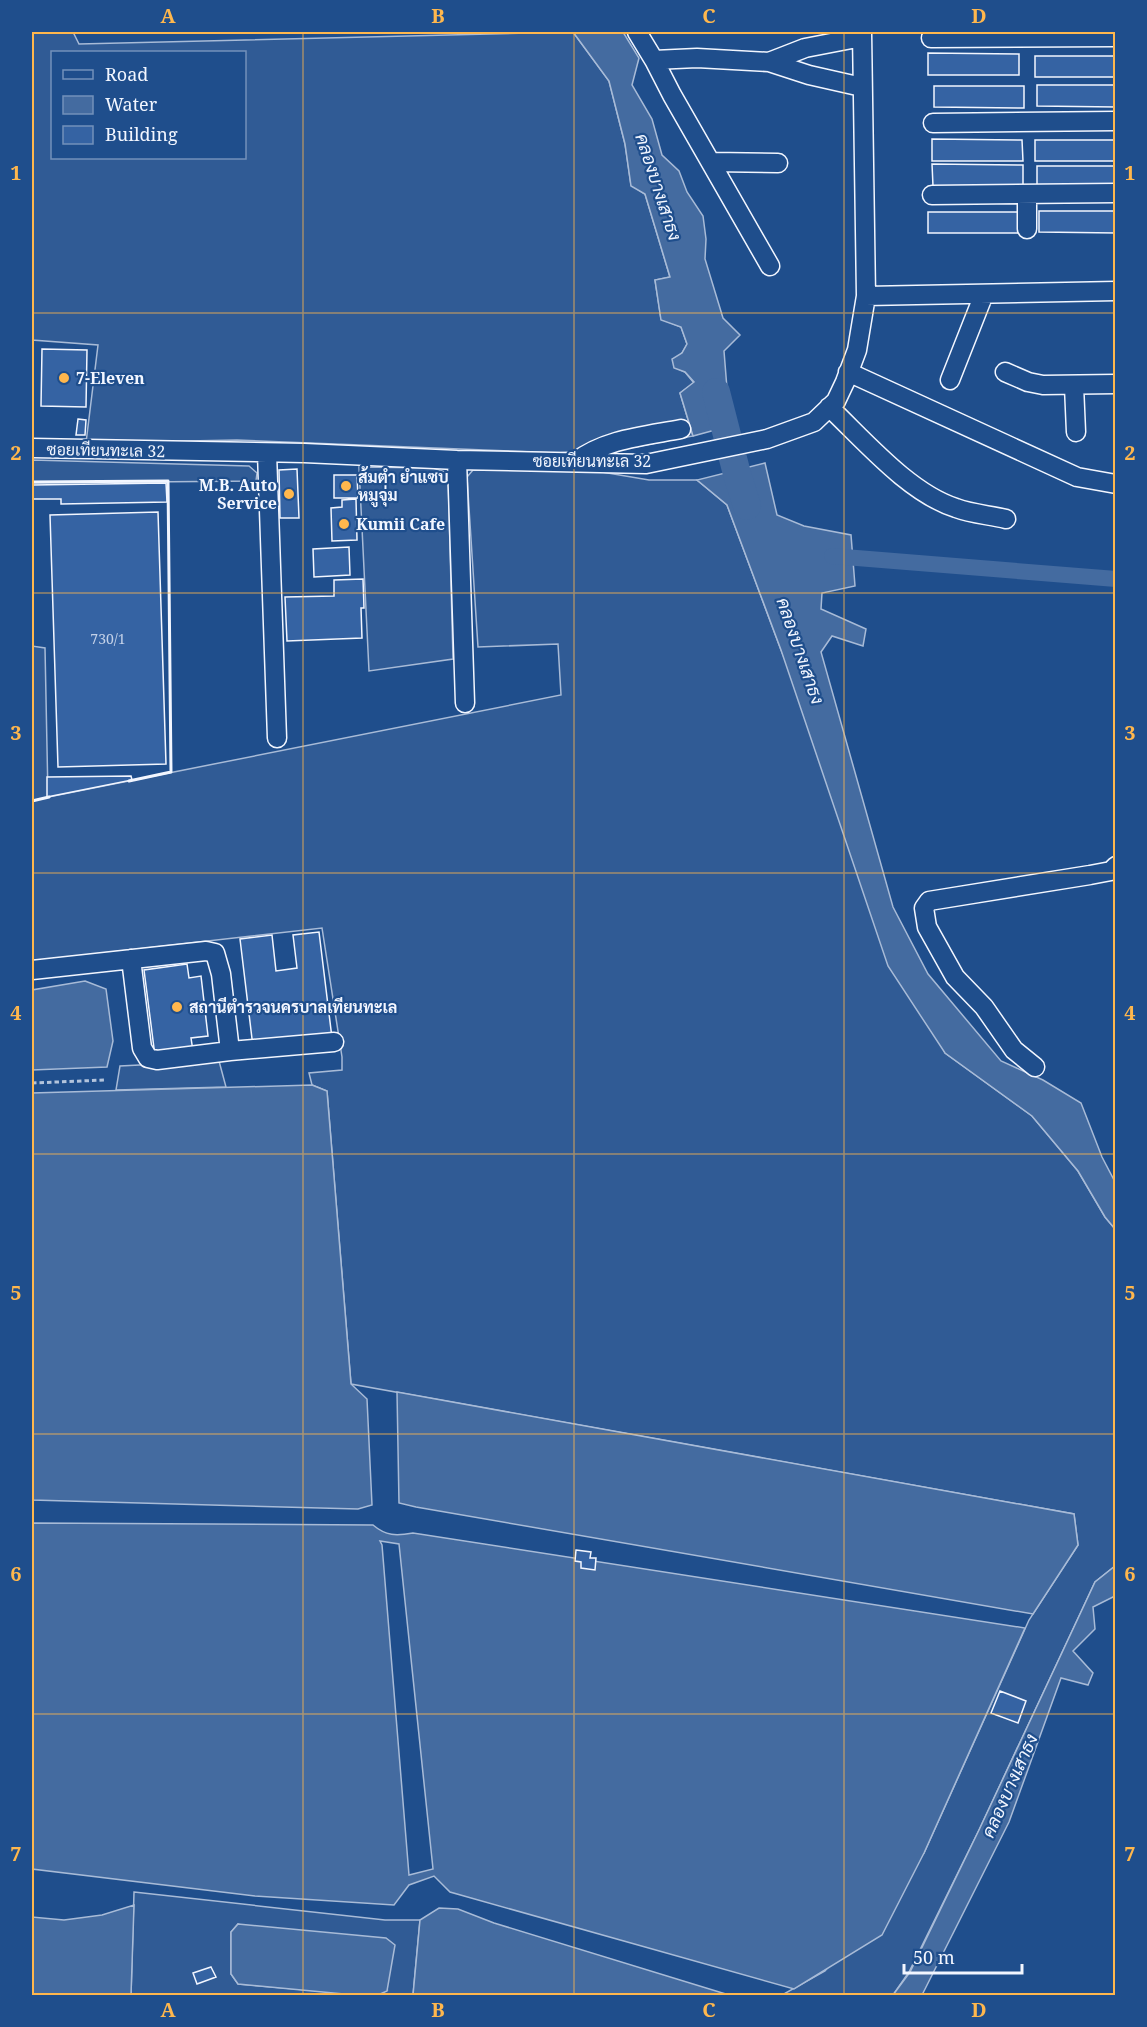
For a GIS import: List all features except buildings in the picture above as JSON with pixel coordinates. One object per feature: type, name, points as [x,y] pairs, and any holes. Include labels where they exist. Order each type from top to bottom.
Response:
[{"type":"street","points":[[637,32],[770,266]]},
{"type":"street","points":[[768,62],[805,48],[862,34]]},
{"type":"street","name":"ซอยเทียนทะเล 32","points":[[32,448],[646,464],[767,439],[814,422],[836,401],[849,372],[857,350],[866,296],[862,34]]},
{"type":"street","points":[[931,38],[1116,37]]},
{"type":"street","points":[[654,60],[697,58],[768,62],[809,75],[862,87]]},
{"type":"street","points":[[933,123],[1116,121]]},
{"type":"street","points":[[712,162],[778,163]]},
{"type":"street","points":[[932,195],[1116,193]]},
{"type":"street","points":[[1027,194],[1027,229]]},
{"type":"street","points":[[866,296],[1116,291]]},
{"type":"street","points":[[950,380],[984,294]]},
{"type":"street","points":[[849,372],[1077,477],[1116,484]]},
{"type":"street","points":[[1005,372],[1028,382],[1043,385],[1116,384]]},
{"type":"street","points":[[1074,386],[1076,432]]},
{"type":"street","points":[[829,407],[894,470],[930,496],[955,508],[1006,519]]},
{"type":"street","points":[[575,462],[588,452],[605,445],[681,429]]},
{"type":"street","points":[[267,453],[278,738]]},
{"type":"street","points":[[457,460],[465,703]]},
{"type":"street","points":[[1035,1067],[1014,1050],[984,1007],[955,977],[927,927],[924,908],[929,901],[1090,875],[1111,870],[1116,866]]},
{"type":"street","points":[[32,970],[206,951],[215,953],[221,974],[230,1051]]},
{"type":"street","points":[[131,959],[142,1048],[148,1058],[157,1060],[334,1042]]},
{"type":"path","points":[[32,1083],[105,1080]]},
{"type":"shaded area","points":[[32,32],[73,32],[79,44],[573,32],[609,81],[625,144],[631,185],[645,194],[670,277],[655,280],[661,319],[681,327],[687,344],[674,367],[685,372],[694,383],[680,393],[693,436],[630,448],[557,453],[237,440],[86,443],[98,345],[32,340]]},
{"type":"shaded area","points":[[32,460],[249,466],[257,473],[256,481],[32,483]]},
{"type":"shaded area","points":[[359,467],[433,468],[448,473],[453,659],[369,671]]},
{"type":"shaded area","points":[[473,470],[596,471],[649,480],[697,480],[727,505],[781,650],[945,1053],[1032,1116],[1078,1171],[1105,1217],[1115,1229],[1115,1566],[1095,1582],[979,1830],[909,1972],[893,1995],[782,1995],[825,1971],[924,1853],[1029,1620],[1078,1545],[1074,1514],[351,1384],[327,1091],[312,1085],[309,1073],[342,1070],[342,1057],[322,928],[32,961],[32,646],[45,648],[48,797],[561,695],[558,644],[478,647],[467,477]]},
{"type":"shaded area","points":[[219,1061],[226,1087],[116,1090],[120,1066]]},
{"type":"shaded area","points":[[134,1892],[385,1920],[420,1920],[413,1995],[378,1995],[387,1990],[238,1924],[231,1932],[231,1974],[238,1984],[365,1995],[131,1996]]},
{"type":"water","points":[[573,32],[623,32],[639,58],[632,85],[652,119],[662,155],[679,171],[687,192],[703,216],[706,239],[705,259],[723,318],[740,335],[724,351],[730,426],[693,436],[680,393],[694,382],[685,372],[674,368],[672,359],[682,353],[687,344],[681,327],[661,320],[655,280],[670,277],[645,194],[631,186],[625,144],[609,81]]},
{"type":"water","points":[[765,463],[777,515],[804,526],[851,535],[855,586],[822,593],[821,609],[866,629],[863,646],[832,636],[821,652],[893,907],[928,974],[1001,1061],[1043,1080],[1081,1103],[1102,1157],[1115,1182],[1115,1229],[1105,1217],[1078,1171],[1032,1116],[945,1053],[888,966],[781,650],[727,505],[697,480]]},
{"type":"water","points":[[85,981],[106,989],[113,1041],[107,1067],[32,1070],[32,990]]},
{"type":"water","points":[[312,1085],[327,1091],[351,1384],[367,1399],[372,1505],[358,1509],[32,1500],[32,1093]]},
{"type":"water","points":[[397,1392],[1074,1514],[1078,1545],[1033,1614],[416,1507],[399,1503]]},
{"type":"water","points":[[32,1523],[373,1525],[392,1534],[413,1533],[1025,1628],[924,1853],[882,1935],[794,1989],[450,1892],[434,1876],[409,1885],[394,1905],[255,1896],[32,1869]],"holes":[[[380,1541],[399,1544],[433,1869],[409,1875]]]},
{"type":"water","points":[[1115,1566],[1115,1596],[1093,1607],[1095,1629],[1073,1651],[1093,1673],[1088,1685],[1061,1678],[1009,1822],[922,1995],[893,1995],[910,1972],[1095,1582]]},
{"type":"water","points":[[134,1905],[131,1995],[32,1995],[32,1917],[64,1920],[102,1915]]},
{"type":"water","points":[[439,1908],[458,1909],[494,1923],[729,1995],[413,1995],[420,1920]]},
{"type":"water","points":[[238,1924],[386,1938],[395,1945],[387,1991],[378,1995],[365,1996],[238,1984],[231,1974],[231,1932]]},
{"type":"waterway","name":"คลองบางเสาธง","points":[[716,392],[747,506]]},
{"type":"waterway","points":[[832,556],[1116,579]]},
{"type":"wall","points":[[32,482],[168,481],[171,772],[129,781]]},
{"type":"wall","points":[[32,801],[49,797]]},
{"type":"place","name":"7-Eleven","points":[[64,378]]},
{"type":"place","name":"ส้มตำ ยำแซบ หมูจุ่ม","points":[[346,486]]},
{"type":"place","name":"M.B. Auto Service","points":[[289,494]]},
{"type":"place","name":"Kumii Cafe","points":[[344,524]]},
{"type":"place","name":"สถานีตำรวจนครบาลเทียนทะเล","points":[[177,1007]]}]
